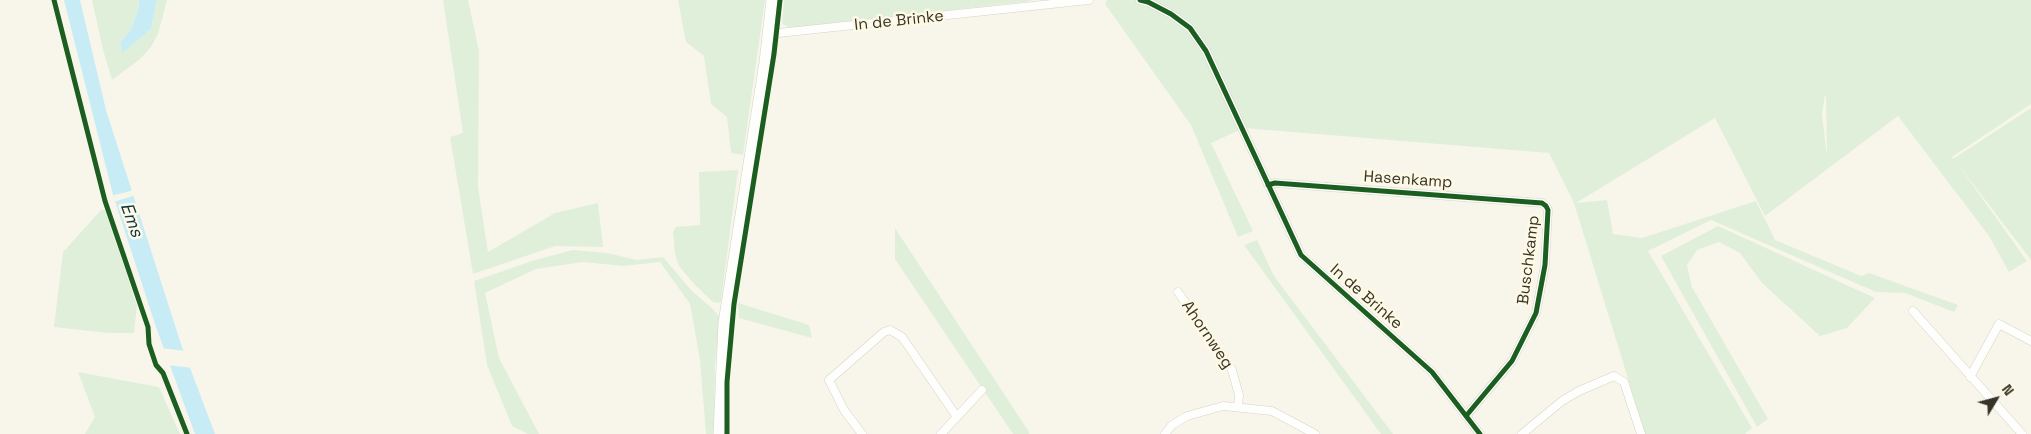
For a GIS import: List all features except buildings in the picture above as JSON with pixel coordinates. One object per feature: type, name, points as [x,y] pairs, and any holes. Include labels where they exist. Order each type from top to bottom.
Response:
[{"type":"main road","points":[[719,434],[720,378],[726,308],[769,34],[772,0]]},
{"type":"street","name":"In de Brinke","points":[[769,34],[1089,0]]},
{"type":"street","name":"In de Brinke","points":[[1140,0],[1171,14],[1190,28],[1206,51],[1301,255],[1432,372],[1480,434]]},
{"type":"street","name":"Hasenkamp","points":[[1268,185],[1275,183],[1542,204],[1546,206]]},
{"type":"street","name":"Buschkamp","points":[[1466,416],[1512,361],[1536,313],[1545,265],[1548,210],[1546,206]]},
{"type":"street","name":"Ahornweg","points":[[1178,292],[1232,370],[1239,395],[1238,408]]},
{"type":"street","points":[[1913,311],[2022,434]]},
{"type":"street","points":[[1970,377],[2000,324],[2031,341]]},
{"type":"street","points":[[858,433],[829,380],[884,332],[890,330],[902,337],[956,417]]},
{"type":"street","points":[[1522,434],[1562,401],[1579,391],[1614,376],[1624,382],[1640,434]]},
{"type":"street","points":[[940,434],[982,390]]},
{"type":"street","points":[[1165,434],[1172,425],[1194,413],[1223,406],[1272,411],[1315,434]]},
{"type":"green space","points":[[92,0],[139,0],[138,10],[131,29],[120,43],[122,52],[151,29],[157,0],[167,0],[158,34],[151,47],[140,59],[112,80],[103,50]]},
{"type":"green space","points":[[443,0],[468,0],[479,51],[478,187],[488,252],[555,213],[598,203],[603,247],[555,246],[473,274],[450,137],[463,133]]},
{"type":"green space","points":[[678,0],[765,0],[743,155],[731,153],[727,117],[711,104],[704,56],[686,42]]},
{"type":"green space","points":[[784,0],[1031,1],[791,28],[782,24]]},
{"type":"green space","points":[[1107,0],[2031,0],[2031,104],[1952,157],[1953,159],[2031,108],[2031,260],[1957,163],[2027,261],[2009,272],[1989,236],[1898,116],[1765,216],[1715,118],[1576,203],[1607,200],[1613,234],[1642,238],[1756,201],[1775,240],[1861,276],[1869,273],[1958,305],[1954,312],[1905,293],[1876,292],[1711,220],[1648,251],[1752,428],[1745,434],[1645,434],[1574,203],[1549,153],[1244,128],[1211,143],[1253,231],[1238,237],[1191,125],[1105,4]],"holes":[[[1826,96],[1827,157],[1822,114]]]},
{"type":"green space","points":[[738,170],[721,301],[719,303],[713,302],[679,266],[675,254],[673,232],[676,227],[700,225],[699,172]]},
{"type":"green space","points":[[101,210],[105,210],[137,305],[134,333],[108,333],[54,327],[63,252]]},
{"type":"green space","points":[[1718,226],[1875,298],[1847,328],[1820,336],[1762,283],[1740,253],[1719,242],[1697,250],[1687,265],[1692,287],[1768,419],[1757,427],[1661,256]]},
{"type":"green space","points":[[895,228],[1029,434],[1013,434],[895,259]]},
{"type":"green space","points":[[1257,240],[1274,276],[1393,434],[1381,434],[1244,245]]},
{"type":"green space","points":[[573,250],[607,253],[637,260],[663,257],[692,291],[719,316],[715,364],[714,434],[706,434],[700,360],[690,304],[660,262],[623,266],[583,262],[536,269],[485,293],[499,358],[539,434],[528,434],[512,426],[487,365],[474,281],[535,260]]},
{"type":"green space","points":[[738,303],[809,325],[812,338],[739,318]]},
{"type":"green space","points":[[78,372],[159,387],[180,434],[85,434],[95,417]]},
{"type":"water","name":"Ems","points":[[64,0],[80,0],[106,110],[181,344],[215,434],[195,434],[156,327],[113,195]]},
{"type":"water","points":[[139,0],[157,0],[151,29],[122,53],[120,43],[131,29],[138,10]]},
{"type":"pier","points":[[134,190],[136,195],[113,202],[111,196]]},
{"type":"pier","points":[[161,348],[186,351],[193,368],[167,365]]},
{"type":"cycle path","points":[[54,0],[105,201],[148,327],[149,344],[156,365],[163,373],[187,434]]},
{"type":"cycle path","points":[[727,434],[727,382],[734,304],[774,54],[780,0]]},
{"type":"cycle path","points":[[1140,0],[1171,14],[1190,28],[1206,51],[1301,255],[1432,372],[1480,434]]},
{"type":"cycle path","points":[[1268,185],[1275,183],[1542,203],[1546,206],[1548,210],[1545,265],[1536,313],[1512,361],[1466,416]]}]
